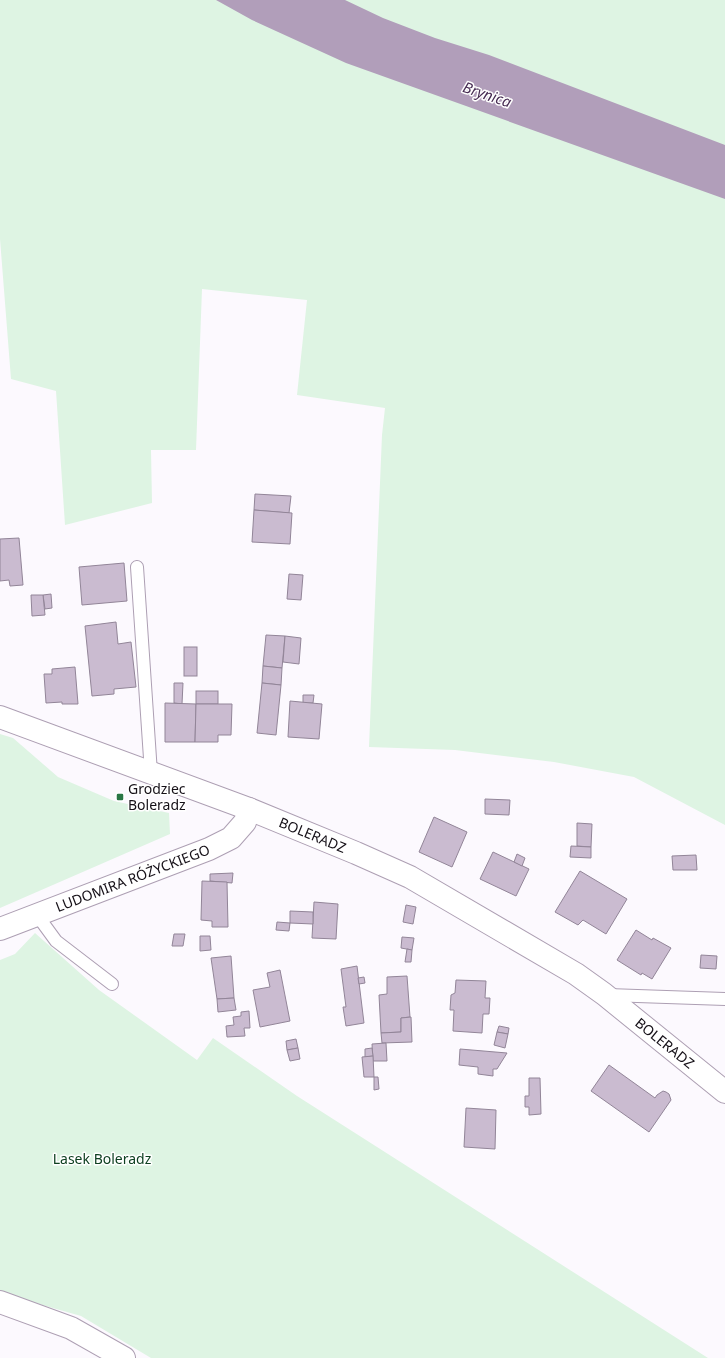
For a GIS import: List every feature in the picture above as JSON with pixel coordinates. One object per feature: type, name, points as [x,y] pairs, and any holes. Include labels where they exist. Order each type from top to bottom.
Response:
[{"type":"street","name":"BOLERADZ","points":[[0,717],[249,809],[410,877],[576,974],[604,994],[725,1092]]},
{"type":"street","name":"LUDOMIRA RÓŻYCKIEGO","points":[[0,929],[209,849],[231,838],[245,822],[249,809]]},
{"type":"street","points":[[0,1302],[71,1328],[124,1358]]},
{"type":"lane","points":[[137,567],[151,773]]},
{"type":"lane","points":[[37,915],[56,941],[112,984]]},
{"type":"lane","name":"BOLERADZ","points":[[604,994],[725,999]]},
{"type":"green space","points":[[0,0],[725,0],[725,825],[634,777],[554,762],[455,750],[369,747],[382,435],[385,408],[297,395],[307,300],[202,289],[196,450],[151,450],[152,503],[65,525],[56,391],[11,379],[0,239]]},
{"type":"green space","points":[[0,734],[13,738],[58,777],[114,801],[169,813],[170,834],[0,908]]},
{"type":"green space","name":"Lasek Boleradz","points":[[35,933],[99,990],[197,1060],[213,1038],[297,1096],[708,1358],[151,1358],[81,1316],[0,1293],[0,960],[15,954]]},
{"type":"water","name":"Brynica","points":[[216,0],[345,0],[383,18],[435,38],[489,55],[725,145],[725,199],[346,63],[252,20]]},
{"type":"building","points":[[255,494],[291,496],[289,513],[254,510]]},
{"type":"building","points":[[254,510],[292,513],[290,544],[252,542]]},
{"type":"building","points":[[19,538],[23,585],[10,586],[9,580],[0,581],[0,539]]},
{"type":"building","points":[[124,563],[127,601],[82,605],[79,567]]},
{"type":"building","points":[[289,574],[303,575],[301,600],[287,599]]},
{"type":"building","points":[[51,594],[52,608],[45,609],[43,595]]},
{"type":"building","points":[[31,595],[43,595],[45,615],[32,616]]},
{"type":"building","points":[[116,622],[118,644],[131,642],[136,687],[114,689],[114,694],[92,696],[85,626]]},
{"type":"building","points":[[266,635],[285,636],[282,668],[263,666]]},
{"type":"building","points":[[285,636],[301,638],[299,664],[283,662]]},
{"type":"building","points":[[184,647],[197,647],[197,676],[184,676]]},
{"type":"building","points":[[263,666],[282,668],[281,685],[262,683]]},
{"type":"building","points":[[75,667],[78,704],[62,704],[62,702],[46,703],[44,674],[52,674],[52,669]]},
{"type":"building","points":[[174,683],[183,683],[182,704],[174,703]]},
{"type":"building","points":[[262,683],[281,685],[276,735],[257,733]]},
{"type":"building","points":[[196,691],[218,691],[218,704],[196,704]]},
{"type":"building","points":[[303,695],[314,695],[313,703],[303,703]]},
{"type":"building","points":[[290,701],[322,704],[319,739],[288,737]]},
{"type":"building","points":[[165,703],[196,704],[195,742],[165,742]]},
{"type":"building","points":[[196,704],[232,704],[231,735],[218,735],[218,742],[195,742]]},
{"type":"building","points":[[485,799],[510,800],[509,815],[485,814]]},
{"type":"building","points":[[434,817],[467,832],[452,867],[419,852]]},
{"type":"building","points":[[577,823],[592,824],[591,847],[577,846]]},
{"type":"building","points":[[571,846],[591,847],[591,858],[570,857]]},
{"type":"building","points":[[493,852],[529,869],[516,896],[480,879]]},
{"type":"building","points":[[517,854],[525,858],[522,866],[514,862]]},
{"type":"building","points":[[696,855],[697,870],[673,870],[672,856]]},
{"type":"building","points":[[580,871],[627,899],[606,934],[583,920],[578,925],[555,912]]},
{"type":"building","points":[[233,873],[232,883],[210,881],[210,874]]},
{"type":"building","points":[[202,881],[227,882],[228,927],[212,927],[212,921],[201,920]]},
{"type":"building","points":[[314,902],[338,904],[336,939],[312,938]]},
{"type":"building","points":[[406,905],[416,907],[413,924],[403,922]]},
{"type":"building","points":[[290,911],[313,912],[313,924],[290,923]]},
{"type":"building","points":[[277,922],[290,923],[289,931],[276,930]]},
{"type":"building","points":[[636,930],[652,940],[653,938],[671,948],[652,979],[642,973],[641,975],[617,960]]},
{"type":"building","points":[[174,934],[185,934],[183,946],[172,946]]},
{"type":"building","points":[[200,936],[210,936],[211,950],[200,951]]},
{"type":"building","points":[[402,937],[414,938],[412,950],[401,948]]},
{"type":"building","points":[[407,949],[412,950],[411,962],[405,962]]},
{"type":"building","points":[[701,955],[717,956],[716,969],[700,968]]},
{"type":"building","points":[[231,956],[234,998],[217,999],[211,958]]},
{"type":"building","points":[[357,966],[364,1023],[346,1026],[343,1007],[346,1007],[341,969]]},
{"type":"building","points":[[280,970],[290,1021],[260,1027],[253,990],[270,987],[267,973]]},
{"type":"building","points":[[407,976],[410,1017],[401,1018],[401,1032],[381,1033],[379,995],[387,994],[387,977]]},
{"type":"building","points":[[364,977],[365,983],[359,984],[358,978]]},
{"type":"building","points":[[456,980],[486,981],[485,998],[490,998],[489,1014],[483,1014],[482,1033],[453,1031],[454,1010],[450,1010],[451,995],[455,993]]},
{"type":"building","points":[[234,998],[236,1010],[218,1012],[217,999]]},
{"type":"building","points":[[249,1011],[250,1028],[244,1028],[245,1036],[227,1037],[226,1026],[234,1025],[233,1017],[241,1016],[241,1012]]},
{"type":"building","points":[[411,1017],[412,1042],[382,1043],[381,1033],[401,1032],[401,1018]]},
{"type":"building","points":[[499,1026],[509,1028],[508,1034],[497,1032]]},
{"type":"building","points":[[497,1032],[508,1034],[505,1048],[494,1045]]},
{"type":"building","points":[[296,1039],[298,1048],[287,1050],[286,1041]]},
{"type":"building","points":[[386,1043],[387,1061],[373,1061],[372,1044]]},
{"type":"building","points":[[298,1048],[300,1059],[290,1061],[287,1050]]},
{"type":"building","points":[[372,1048],[373,1056],[365,1057],[365,1049]]},
{"type":"building","points":[[460,1049],[507,1053],[497,1069],[493,1069],[493,1076],[478,1074],[478,1067],[459,1065]]},
{"type":"building","points":[[373,1056],[374,1077],[364,1077],[362,1057]]},
{"type":"building","points":[[609,1065],[655,1098],[663,1091],[669,1094],[671,1100],[649,1132],[591,1091]]},
{"type":"building","points":[[374,1077],[378,1077],[379,1089],[374,1090]]},
{"type":"building","points":[[529,1078],[540,1078],[541,1114],[529,1115],[529,1107],[525,1107],[525,1096],[529,1096]]},
{"type":"building","points":[[466,1108],[496,1110],[495,1149],[464,1147]]},
{"type":"place","name":"Grodziec Boleradz","points":[[120,797]]}]
